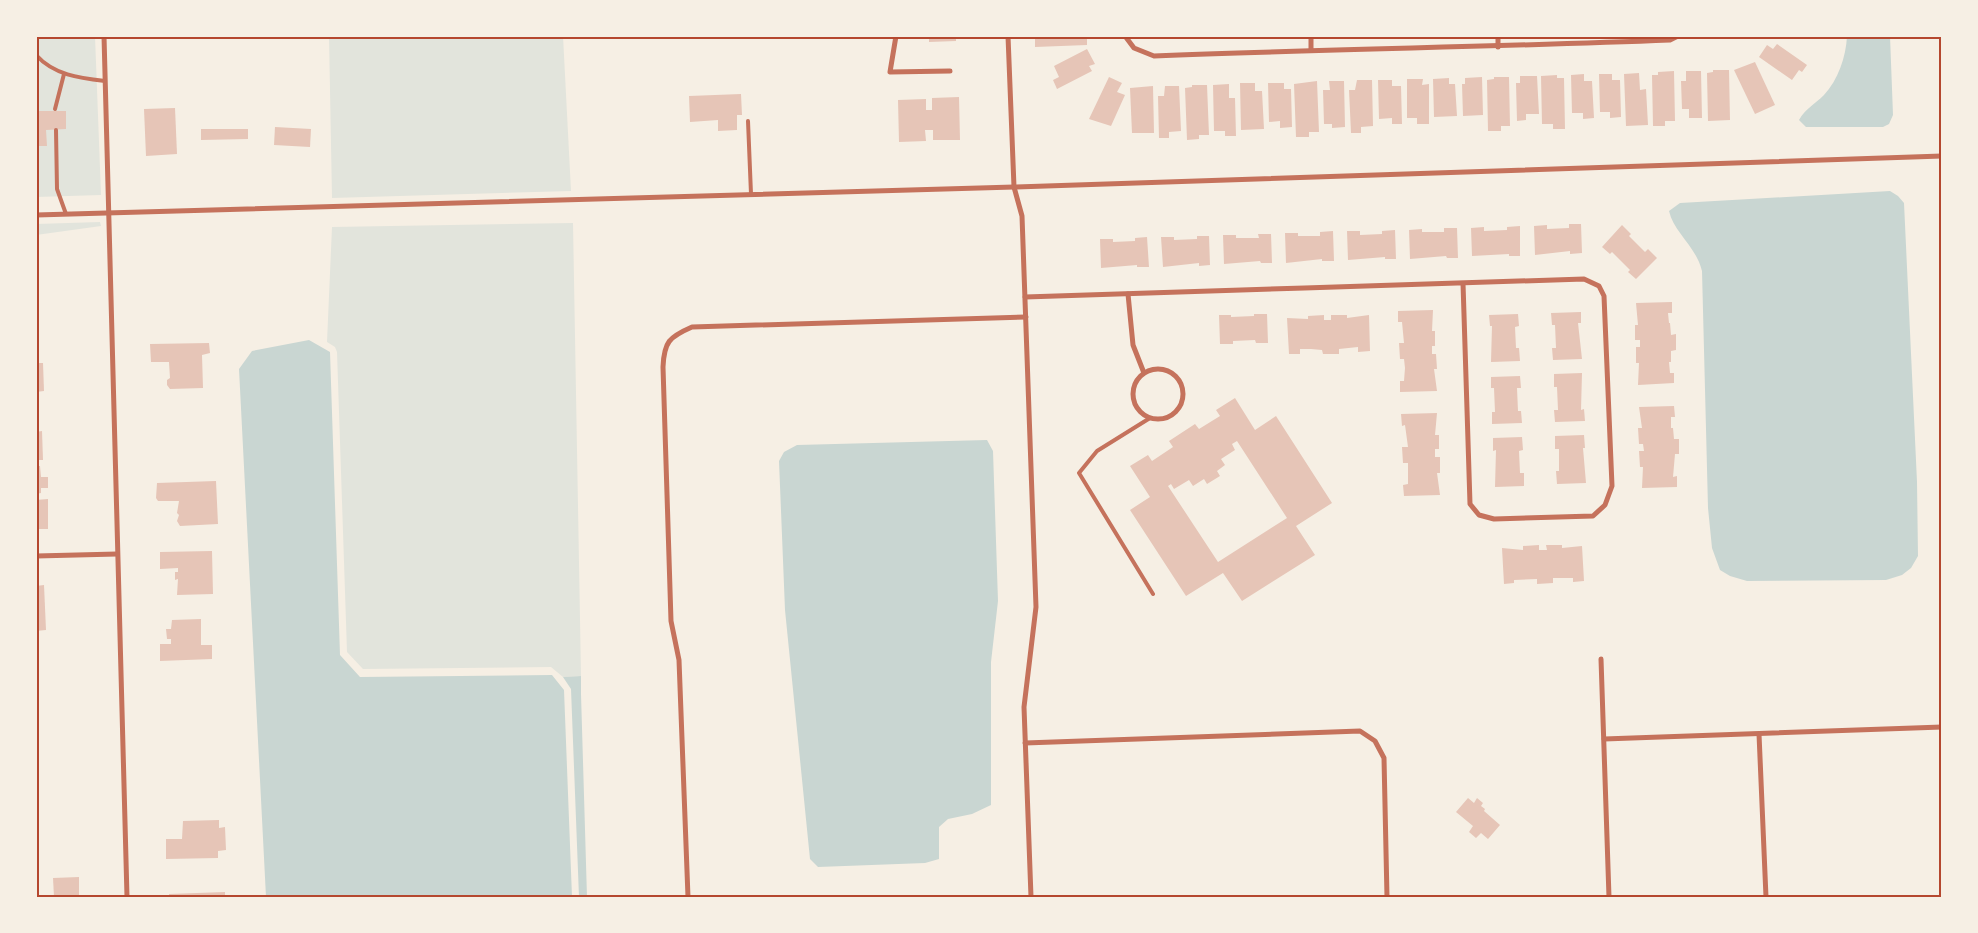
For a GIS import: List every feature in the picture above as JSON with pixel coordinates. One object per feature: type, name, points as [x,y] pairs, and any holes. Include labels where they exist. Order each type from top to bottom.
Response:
[{"type":"street","points":[[104,36],[127,897]]},
{"type":"street","points":[[896,36],[890,72],[950,71]]},
{"type":"street","points":[[1008,36],[1014,187],[1022,216],[1036,607],[1024,707],[1031,897]]},
{"type":"street","points":[[1125,36],[1134,48],[1154,56],[1311,50],[1498,47],[1670,40],[1678,36]]},
{"type":"street","points":[[1311,36],[1311,50]]},
{"type":"street","points":[[1498,36],[1498,47]]},
{"type":"street","points":[[36,215],[1014,187],[1942,156]]},
{"type":"street","points":[[1025,297],[1463,282],[1584,279],[1599,286],[1604,296],[1612,486],[1605,505],[1593,516],[1494,518],[1479,515],[1470,504],[1463,282]]},
{"type":"street","points":[[1128,294],[1133,345],[1144,373]]},
{"type":"street","points":[[688,897],[679,660],[671,621],[663,367],[664,347],[675,334],[692,327],[1026,317]]},
{"type":"street","points":[[1152,370],[1168,371],[1180,383],[1183,391],[1180,407],[1174,414],[1158,420],[1150,418],[1137,409],[1132,394],[1134,386],[1144,373],[1152,370]]},
{"type":"street","points":[[36,556],[117,554]]},
{"type":"street","points":[[1601,659],[1609,897]]},
{"type":"street","points":[[1604,739],[1942,727]]},
{"type":"street","points":[[1026,743],[1360,731],[1375,741],[1384,758],[1388,897]]},
{"type":"street","points":[[1759,734],[1766,897]]},
{"type":"lane","points":[[36,55],[43,63],[71,77],[105,81]]},
{"type":"lane","points":[[55,109],[64,74]]},
{"type":"lane","points":[[748,121],[751,194]]},
{"type":"lane","points":[[56,130],[57,189],[66,214]]},
{"type":"lane","points":[[1150,418],[1097,451],[1079,474],[1153,594]]},
{"type":"shaded area","points":[[36,36],[95,36],[101,195],[36,197]]},
{"type":"shaded area","points":[[329,36],[563,36],[571,191],[332,198]]},
{"type":"shaded area","points":[[1847,36],[1890,36],[1893,115],[1889,124],[1883,127],[1806,127],[1799,120],[1824,95],[1837,75],[1843,60]]},
{"type":"shaded area","points":[[1890,191],[1904,203],[1917,482],[1918,556],[1911,568],[1902,575],[1886,580],[1747,581],[1730,576],[1720,570],[1712,548],[1708,508],[1702,271],[1695,254],[1675,226],[1669,211],[1680,203]]},
{"type":"shaded area","points":[[100,222],[101,226],[36,235],[36,224]]},
{"type":"shaded area","points":[[573,223],[581,676],[563,677],[551,667],[363,669],[347,652],[337,352],[335,347],[327,342],[332,227]]},
{"type":"shaded area","points":[[309,340],[330,352],[340,655],[360,677],[552,675],[564,690],[572,897],[266,897],[239,369],[252,351]]},
{"type":"shaded area","points":[[987,440],[993,451],[998,601],[991,662],[991,805],[972,814],[948,819],[939,827],[939,859],[925,863],[818,867],[810,859],[785,610],[779,461],[784,452],[797,445]]},
{"type":"shaded area","points":[[581,676],[587,897],[579,897],[571,689],[563,677]]},
{"type":"building","points":[[929,36],[956,36],[956,41],[929,42]]},
{"type":"building","points":[[1035,36],[1089,36],[1089,38],[1087,38],[1087,45],[1035,47]]},
{"type":"building","points":[[1777,44],[1807,65],[1802,72],[1799,70],[1792,80],[1759,57],[1767,45],[1773,49]]},
{"type":"building","points":[[1087,49],[1095,64],[1089,66],[1092,71],[1057,89],[1053,80],[1059,77],[1054,66]]},
{"type":"building","points":[[1755,62],[1775,105],[1755,114],[1734,70]]},
{"type":"building","points":[[1713,70],[1729,70],[1730,120],[1708,121],[1707,73],[1713,72]]},
{"type":"building","points":[[1674,71],[1675,121],[1665,121],[1665,126],[1653,126],[1652,75],[1658,75],[1658,72]]},
{"type":"building","points":[[1686,71],[1701,71],[1702,118],[1689,118],[1689,109],[1682,109],[1681,81],[1686,81]]},
{"type":"building","points":[[1639,73],[1640,90],[1646,89],[1648,125],[1626,126],[1624,74]]},
{"type":"building","points":[[1584,74],[1584,81],[1592,81],[1594,118],[1583,119],[1583,113],[1572,113],[1571,75]]},
{"type":"building","points":[[1599,74],[1612,74],[1612,80],[1620,80],[1621,117],[1610,118],[1610,112],[1600,112]]},
{"type":"building","points":[[1557,75],[1557,78],[1564,78],[1565,129],[1553,129],[1553,124],[1542,124],[1541,76]]},
{"type":"building","points":[[1520,76],[1537,76],[1539,114],[1526,114],[1526,120],[1517,121],[1516,83],[1520,83]]},
{"type":"building","points":[[1109,77],[1122,83],[1117,92],[1125,95],[1111,126],[1089,119]]},
{"type":"building","points":[[1482,77],[1483,115],[1463,116],[1462,84],[1465,84],[1465,78]]},
{"type":"building","points":[[1494,77],[1509,77],[1510,126],[1501,126],[1501,131],[1488,131],[1487,80],[1494,79]]},
{"type":"building","points":[[1449,78],[1449,84],[1455,84],[1457,116],[1434,117],[1433,79]]},
{"type":"building","points":[[1407,79],[1423,79],[1422,85],[1429,84],[1429,124],[1417,124],[1417,118],[1407,118]]},
{"type":"building","points":[[1357,80],[1372,80],[1373,126],[1361,127],[1361,133],[1351,133],[1349,90],[1355,90]]},
{"type":"building","points":[[1378,80],[1392,80],[1392,86],[1401,86],[1402,124],[1392,124],[1392,118],[1379,119]]},
{"type":"building","points":[[1317,81],[1319,132],[1309,132],[1309,137],[1296,137],[1294,84]]},
{"type":"building","points":[[1329,81],[1344,81],[1345,127],[1332,128],[1332,124],[1324,124],[1323,90],[1330,90]]},
{"type":"building","points":[[1240,83],[1255,83],[1255,91],[1262,91],[1264,129],[1241,130]]},
{"type":"building","points":[[1268,83],[1284,83],[1284,89],[1291,89],[1292,127],[1280,128],[1280,121],[1269,122]]},
{"type":"building","points":[[1229,84],[1229,98],[1235,98],[1236,136],[1225,136],[1225,131],[1214,131],[1213,85]]},
{"type":"building","points":[[1192,85],[1207,85],[1209,135],[1199,135],[1199,139],[1187,140],[1185,88],[1192,87]]},
{"type":"building","points":[[1153,86],[1154,133],[1132,133],[1130,88]]},
{"type":"building","points":[[1165,86],[1179,86],[1181,131],[1169,132],[1169,138],[1159,138],[1158,96],[1164,96]]},
{"type":"building","points":[[741,94],[742,115],[737,115],[737,130],[718,131],[718,120],[690,122],[689,96]]},
{"type":"building","points":[[959,97],[960,140],[933,140],[933,130],[925,130],[926,141],[899,142],[898,100],[926,99],[926,110],[932,110],[932,98]]},
{"type":"building","points":[[175,108],[177,154],[146,156],[144,109]]},
{"type":"building","points":[[36,111],[66,111],[66,129],[46,130],[47,146],[36,146]]},
{"type":"building","points":[[275,127],[311,129],[310,147],[274,145]]},
{"type":"building","points":[[201,129],[248,129],[248,139],[201,140]]},
{"type":"building","points":[[1569,224],[1581,224],[1582,253],[1570,254],[1570,251],[1535,255],[1534,226],[1547,225],[1547,229],[1569,228]]},
{"type":"building","points":[[1622,225],[1631,234],[1629,236],[1645,252],[1648,249],[1657,258],[1636,279],[1612,252],[1610,254],[1602,247]]},
{"type":"building","points":[[1520,226],[1520,256],[1509,256],[1509,254],[1472,256],[1471,228],[1484,227],[1484,231],[1507,230],[1507,227]]},
{"type":"building","points":[[1444,228],[1457,228],[1458,258],[1447,258],[1446,256],[1410,259],[1409,230],[1422,229],[1422,232],[1444,232]]},
{"type":"building","points":[[1395,230],[1396,259],[1385,259],[1385,257],[1348,260],[1347,231],[1360,231],[1360,235],[1382,234],[1382,231]]},
{"type":"building","points":[[1333,231],[1334,261],[1322,261],[1322,259],[1286,263],[1285,233],[1298,233],[1298,236],[1320,236],[1320,232]]},
{"type":"building","points":[[1258,234],[1271,234],[1272,263],[1261,263],[1260,261],[1224,264],[1223,235],[1236,235],[1236,238],[1259,238]]},
{"type":"building","points":[[1197,236],[1209,236],[1210,265],[1199,266],[1199,263],[1163,267],[1161,237],[1174,237],[1174,240],[1197,239]]},
{"type":"building","points":[[1147,237],[1149,267],[1137,267],[1137,265],[1101,268],[1100,239],[1113,239],[1113,242],[1135,241],[1135,238]]},
{"type":"building","points":[[1672,302],[1672,313],[1668,313],[1671,335],[1676,334],[1676,350],[1671,351],[1671,362],[1669,362],[1670,373],[1674,373],[1674,383],[1638,385],[1639,363],[1636,363],[1636,347],[1640,347],[1640,340],[1635,340],[1635,325],[1638,325],[1636,303]]},
{"type":"building","points":[[1433,310],[1432,331],[1435,331],[1435,346],[1432,346],[1432,354],[1436,354],[1437,369],[1434,369],[1437,391],[1400,392],[1400,381],[1404,381],[1405,368],[1404,359],[1400,359],[1399,343],[1404,343],[1402,322],[1398,322],[1398,311]]},
{"type":"building","points":[[1581,312],[1581,323],[1578,323],[1582,359],[1553,360],[1552,348],[1556,348],[1555,325],[1552,325],[1551,313]]},
{"type":"building","points":[[1254,314],[1267,314],[1268,343],[1256,343],[1255,340],[1233,341],[1233,344],[1220,344],[1219,315],[1231,315],[1231,317],[1254,316]]},
{"type":"building","points":[[1518,314],[1519,326],[1515,327],[1516,348],[1519,348],[1520,361],[1491,362],[1492,326],[1490,326],[1489,315]]},
{"type":"building","points":[[1324,315],[1324,320],[1331,320],[1331,315],[1347,315],[1347,318],[1369,315],[1370,351],[1358,352],[1358,347],[1339,349],[1339,354],[1323,354],[1322,350],[1300,349],[1300,354],[1289,354],[1287,318],[1308,319],[1308,316]]},
{"type":"building","points":[[209,343],[210,353],[202,355],[203,388],[170,389],[167,385],[167,380],[170,378],[169,362],[151,362],[150,344]]},
{"type":"building","points":[[36,363],[43,363],[44,391],[36,392]]},
{"type":"building","points":[[1582,373],[1581,410],[1584,409],[1585,421],[1555,422],[1554,410],[1558,410],[1557,387],[1554,387],[1554,374]]},
{"type":"building","points":[[1520,376],[1521,388],[1517,388],[1518,411],[1521,411],[1522,423],[1492,424],[1492,412],[1495,412],[1494,388],[1491,388],[1491,377]]},
{"type":"building","points":[[1235,398],[1255,430],[1276,416],[1332,503],[1296,526],[1315,555],[1242,601],[1223,573],[1186,596],[1130,510],[1150,497],[1130,466],[1148,455],[1152,461],[1173,447],[1169,441],[1195,424],[1199,429],[1220,416],[1216,410]],"holes":[[[1237,441],[1287,518],[1218,562],[1168,486],[1171,484],[1174,489],[1189,480],[1193,486],[1204,479],[1207,484],[1220,476],[1217,471],[1225,465],[1221,459],[1235,450],[1232,444]]]},
{"type":"building","points":[[1674,406],[1675,417],[1671,417],[1671,428],[1673,428],[1674,439],[1679,439],[1679,454],[1675,454],[1673,477],[1677,476],[1677,487],[1642,488],[1643,467],[1640,467],[1639,451],[1644,451],[1643,444],[1639,444],[1638,428],[1642,428],[1639,407]]},
{"type":"building","points":[[1437,413],[1435,435],[1439,435],[1439,449],[1435,449],[1435,457],[1440,457],[1440,473],[1437,473],[1440,495],[1404,496],[1403,485],[1408,484],[1408,463],[1403,463],[1402,447],[1408,447],[1405,425],[1402,426],[1401,414]]},
{"type":"building","points":[[42,431],[43,460],[36,460],[36,432]]},
{"type":"building","points":[[1584,435],[1585,448],[1583,448],[1586,483],[1557,484],[1556,471],[1559,471],[1559,449],[1555,449],[1555,436]]},
{"type":"building","points":[[1522,437],[1523,450],[1519,451],[1520,473],[1524,473],[1524,486],[1495,487],[1496,450],[1493,451],[1493,438]]},
{"type":"building","points":[[36,466],[40,466],[41,477],[48,477],[48,488],[41,488],[41,493],[36,494]]},
{"type":"building","points":[[216,481],[218,524],[180,526],[177,521],[179,501],[158,501],[156,498],[157,483]]},
{"type":"building","points":[[48,499],[48,529],[36,529],[36,500]]},
{"type":"building","points":[[1539,545],[1539,550],[1547,550],[1546,545],[1562,545],[1562,548],[1582,546],[1584,581],[1573,582],[1573,578],[1553,578],[1553,583],[1537,584],[1537,579],[1514,580],[1514,583],[1504,584],[1502,548],[1523,550],[1523,546]]},
{"type":"building","points":[[212,551],[213,594],[177,595],[178,579],[175,580],[175,572],[178,572],[178,568],[160,569],[160,552]]},
{"type":"building","points":[[44,585],[46,630],[36,631],[36,586]]},
{"type":"building","points":[[201,619],[201,645],[212,645],[212,659],[160,661],[160,644],[171,644],[171,639],[167,639],[166,629],[171,629],[172,620]]},
{"type":"building","points":[[1468,798],[1474,803],[1477,798],[1483,803],[1481,806],[1485,809],[1484,811],[1500,825],[1488,839],[1481,833],[1476,838],[1469,832],[1473,826],[1456,812]]},
{"type":"building","points":[[219,820],[219,828],[225,827],[226,850],[218,851],[218,858],[166,859],[166,839],[182,839],[183,821]]},
{"type":"building","points":[[79,877],[79,897],[54,897],[53,878]]},
{"type":"building","points":[[225,892],[225,897],[169,897],[169,894]]}]
